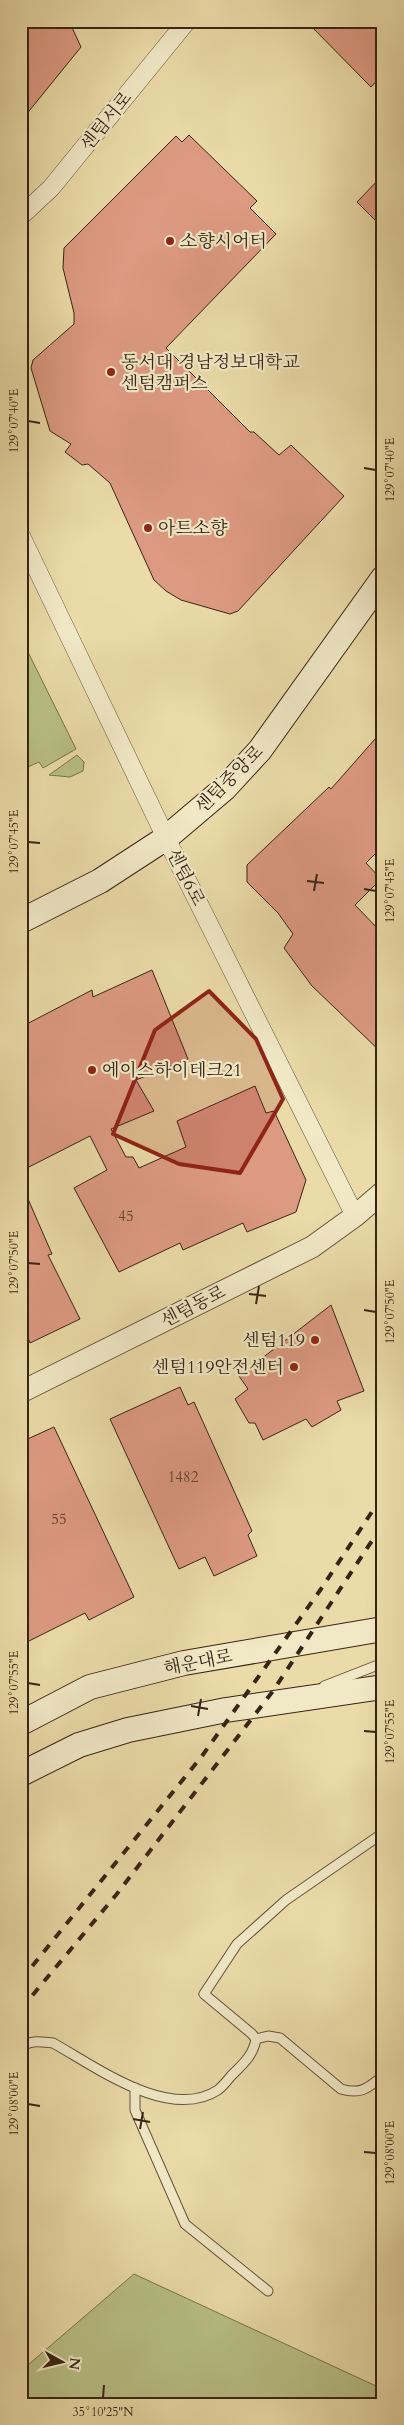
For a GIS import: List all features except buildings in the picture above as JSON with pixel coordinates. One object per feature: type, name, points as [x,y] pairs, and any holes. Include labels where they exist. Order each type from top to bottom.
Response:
[{"type":"main road","name":"센텀중앙로","points":[[21,921],[100,880],[166,838],[225,788],[260,750],[383,578]]},
{"type":"main road","name":"해운대로","points":[[21,1723],[90,1687],[184,1663],[383,1629]]},
{"type":"main road","points":[[21,1774],[79,1745],[128,1730],[226,1710],[383,1687]]},
{"type":"street","name":"센텀서로","points":[[21,216],[52,188],[187,21]]},
{"type":"street","name":"센텀6로","points":[[21,536],[166,838],[355,1216]]},
{"type":"street","name":"센텀동로","points":[[21,1392],[312,1247],[355,1216],[383,1192]]},
{"type":"lane","points":[[284,1702],[383,1663]]},
{"type":"lane","points":[[256,2039],[204,1994],[237,1944],[286,1900],[383,1833]]},
{"type":"lane","points":[[256,2039],[268,2036],[280,2038],[341,2089],[349,2091],[366,2090],[383,2076]]},
{"type":"lane","points":[[21,2048],[24,2044],[38,2042],[53,2043],[153,2096],[188,2099],[203,2097],[218,2090],[251,2056],[256,2039]]},
{"type":"lane","points":[[135,2088],[135,2110],[185,2224],[268,2291]]},
{"type":"highlighted area","points":[[209,991],[256,1039],[283,1099],[240,1173],[179,1164],[113,1134],[155,1030]]},
{"type":"green space","points":[[21,638],[76,749],[43,768],[39,762],[21,770]]},
{"type":"green space","points":[[77,755],[84,762],[83,771],[70,777],[49,775]]},
{"type":"green space","points":[[134,2274],[376,2386],[383,2384],[383,2404],[21,2404],[21,2371]]},
{"type":"railway","points":[[21,1980],[202,1756],[321,1589],[383,1495]]},
{"type":"railway","points":[[21,2009],[116,1895],[273,1691],[383,1524]]},
{"type":"place","name":"소향시어터","points":[[170,241]]},
{"type":"place","name":"동서대 경남정보대학교 센텀캠퍼스","points":[[111,372]]},
{"type":"place","name":"아트소향","points":[[148,528]]},
{"type":"place","name":"에이스하이테크21","points":[[92,1070]]},
{"type":"place","name":"센텀119","points":[[315,1340]]},
{"type":"place","name":"센텀119안전센터","points":[[294,1367]]}]
